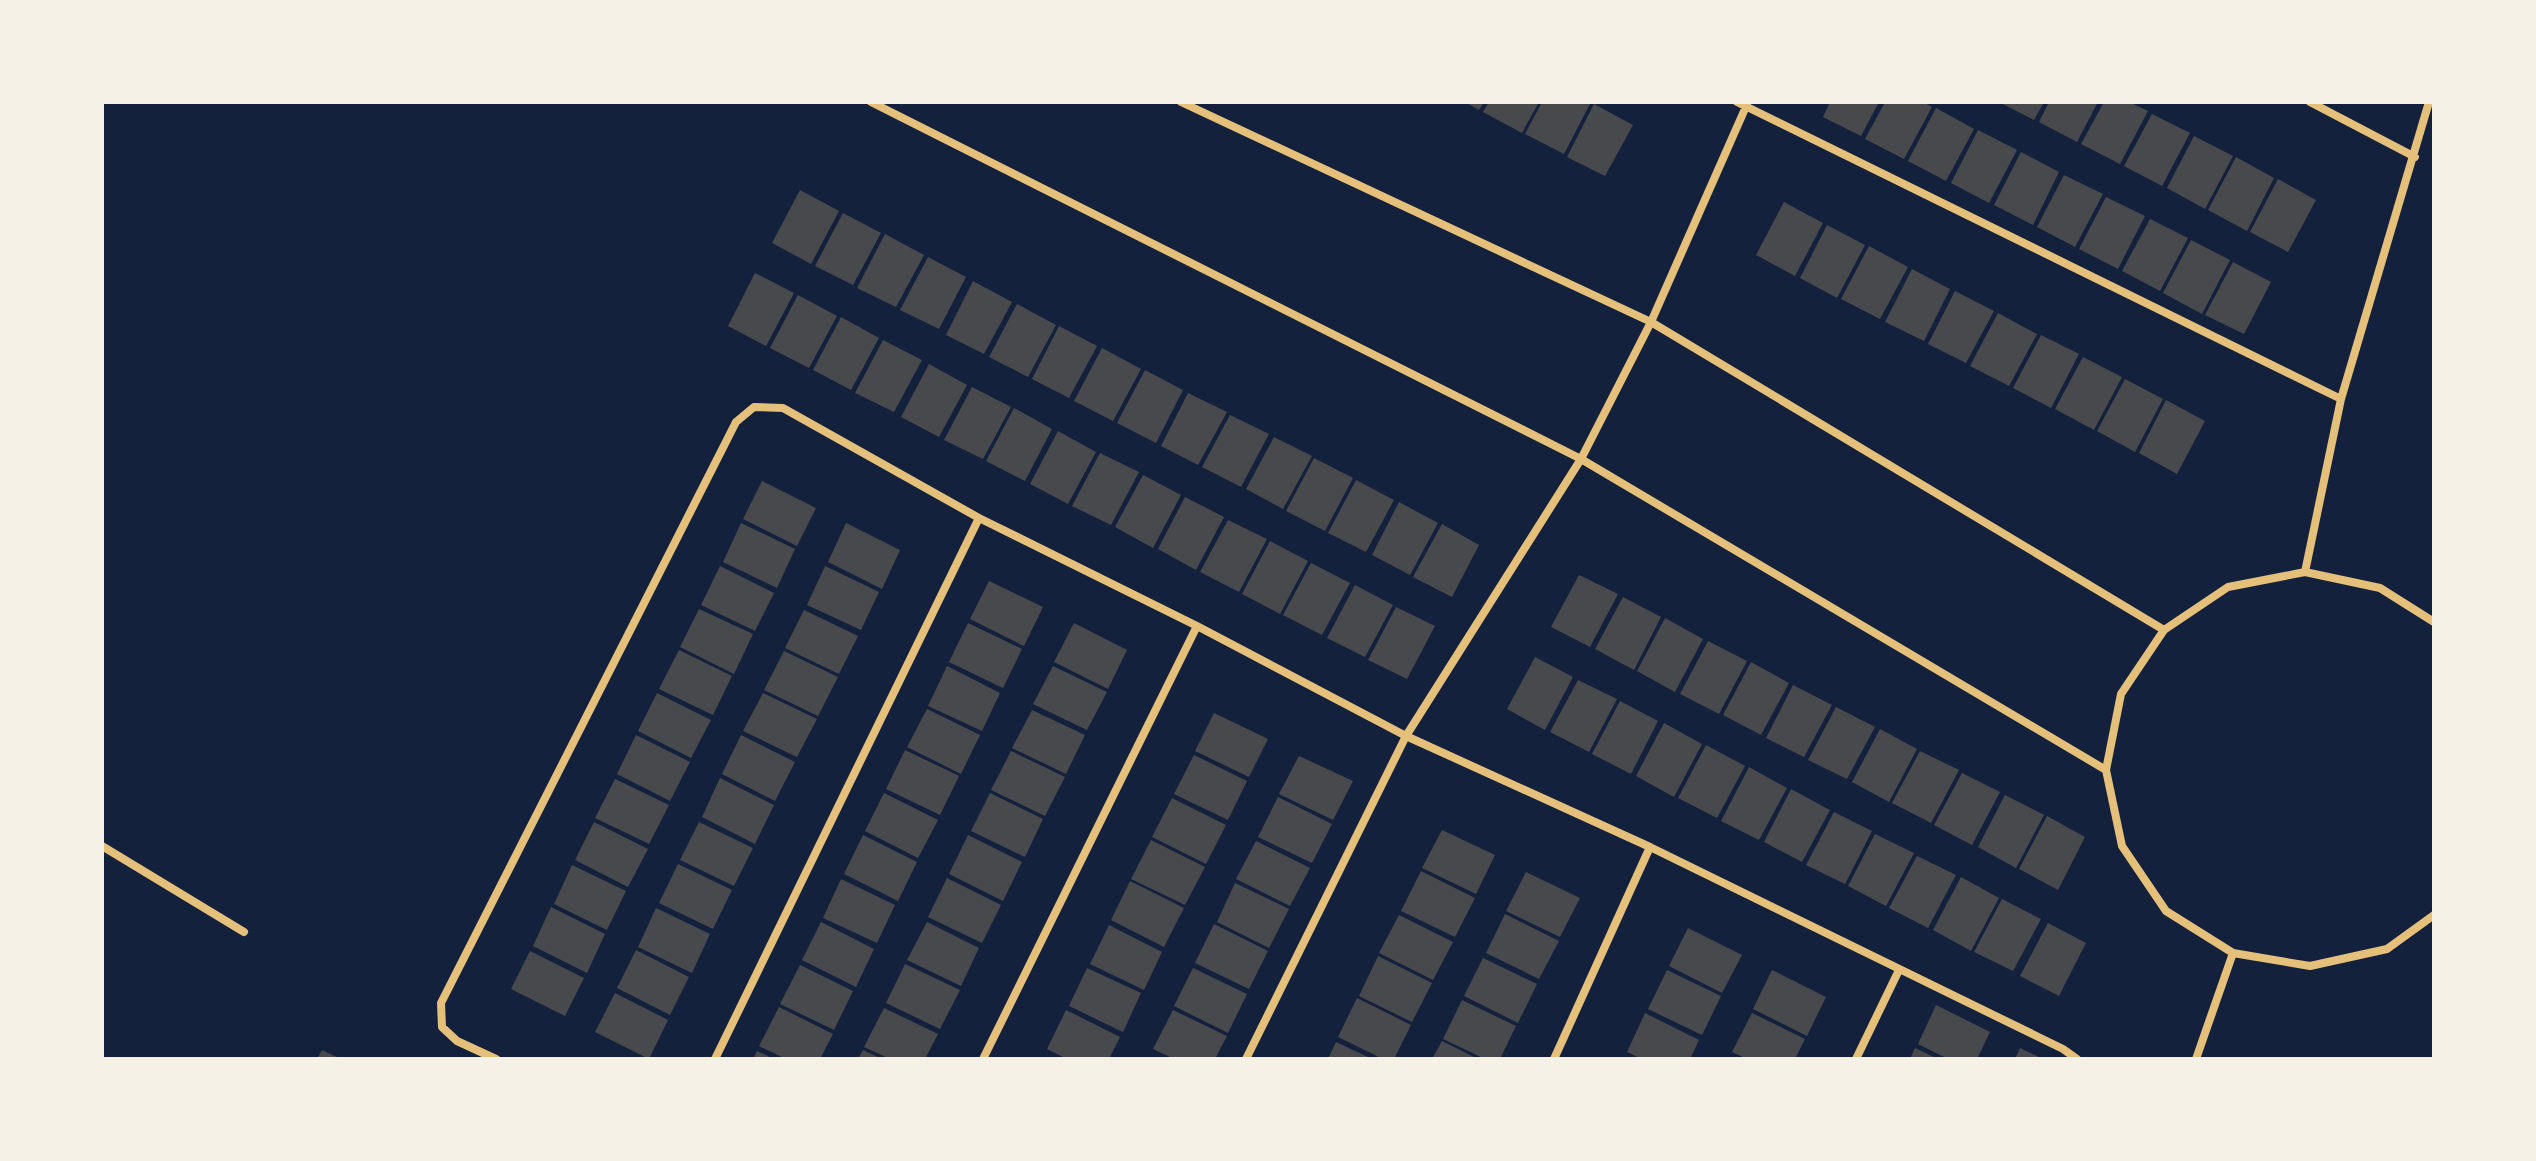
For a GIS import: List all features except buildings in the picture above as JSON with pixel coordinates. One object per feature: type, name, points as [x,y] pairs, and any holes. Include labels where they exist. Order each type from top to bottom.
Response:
[{"type":"street","points":[[871,102],[1581,459],[2106,770]]},
{"type":"street","points":[[1181,102],[1651,322],[2164,630]]},
{"type":"street","points":[[2310,102],[2415,157]]},
{"type":"street","points":[[2305,572],[2341,399],[2429,102]]},
{"type":"street","points":[[1246,1059],[1406,736],[1581,459],[1651,322],[1744,103],[2341,399]]},
{"type":"street","points":[[496,1059],[457,1041],[442,1027],[441,1003],[736,422],[754,407],[783,408],[979,518],[1197,626],[1406,736],[1650,847],[2063,1049],[2077,1059]]},
{"type":"street","points":[[715,1059],[979,518]]},
{"type":"street","points":[[2434,622],[2380,588],[2305,572],[2228,587],[2164,630],[2121,694],[2106,770],[2122,846],[2166,911],[2233,953],[2310,966],[2387,949],[2434,915]]},
{"type":"street","points":[[983,1059],[1197,626]]},
{"type":"street","points":[[102,846],[244,932]]},
{"type":"street","points":[[1554,1059],[1650,847]]},
{"type":"street","points":[[2196,1059],[2233,953]]},
{"type":"street","points":[[1856,1059],[1899,970]]}]
